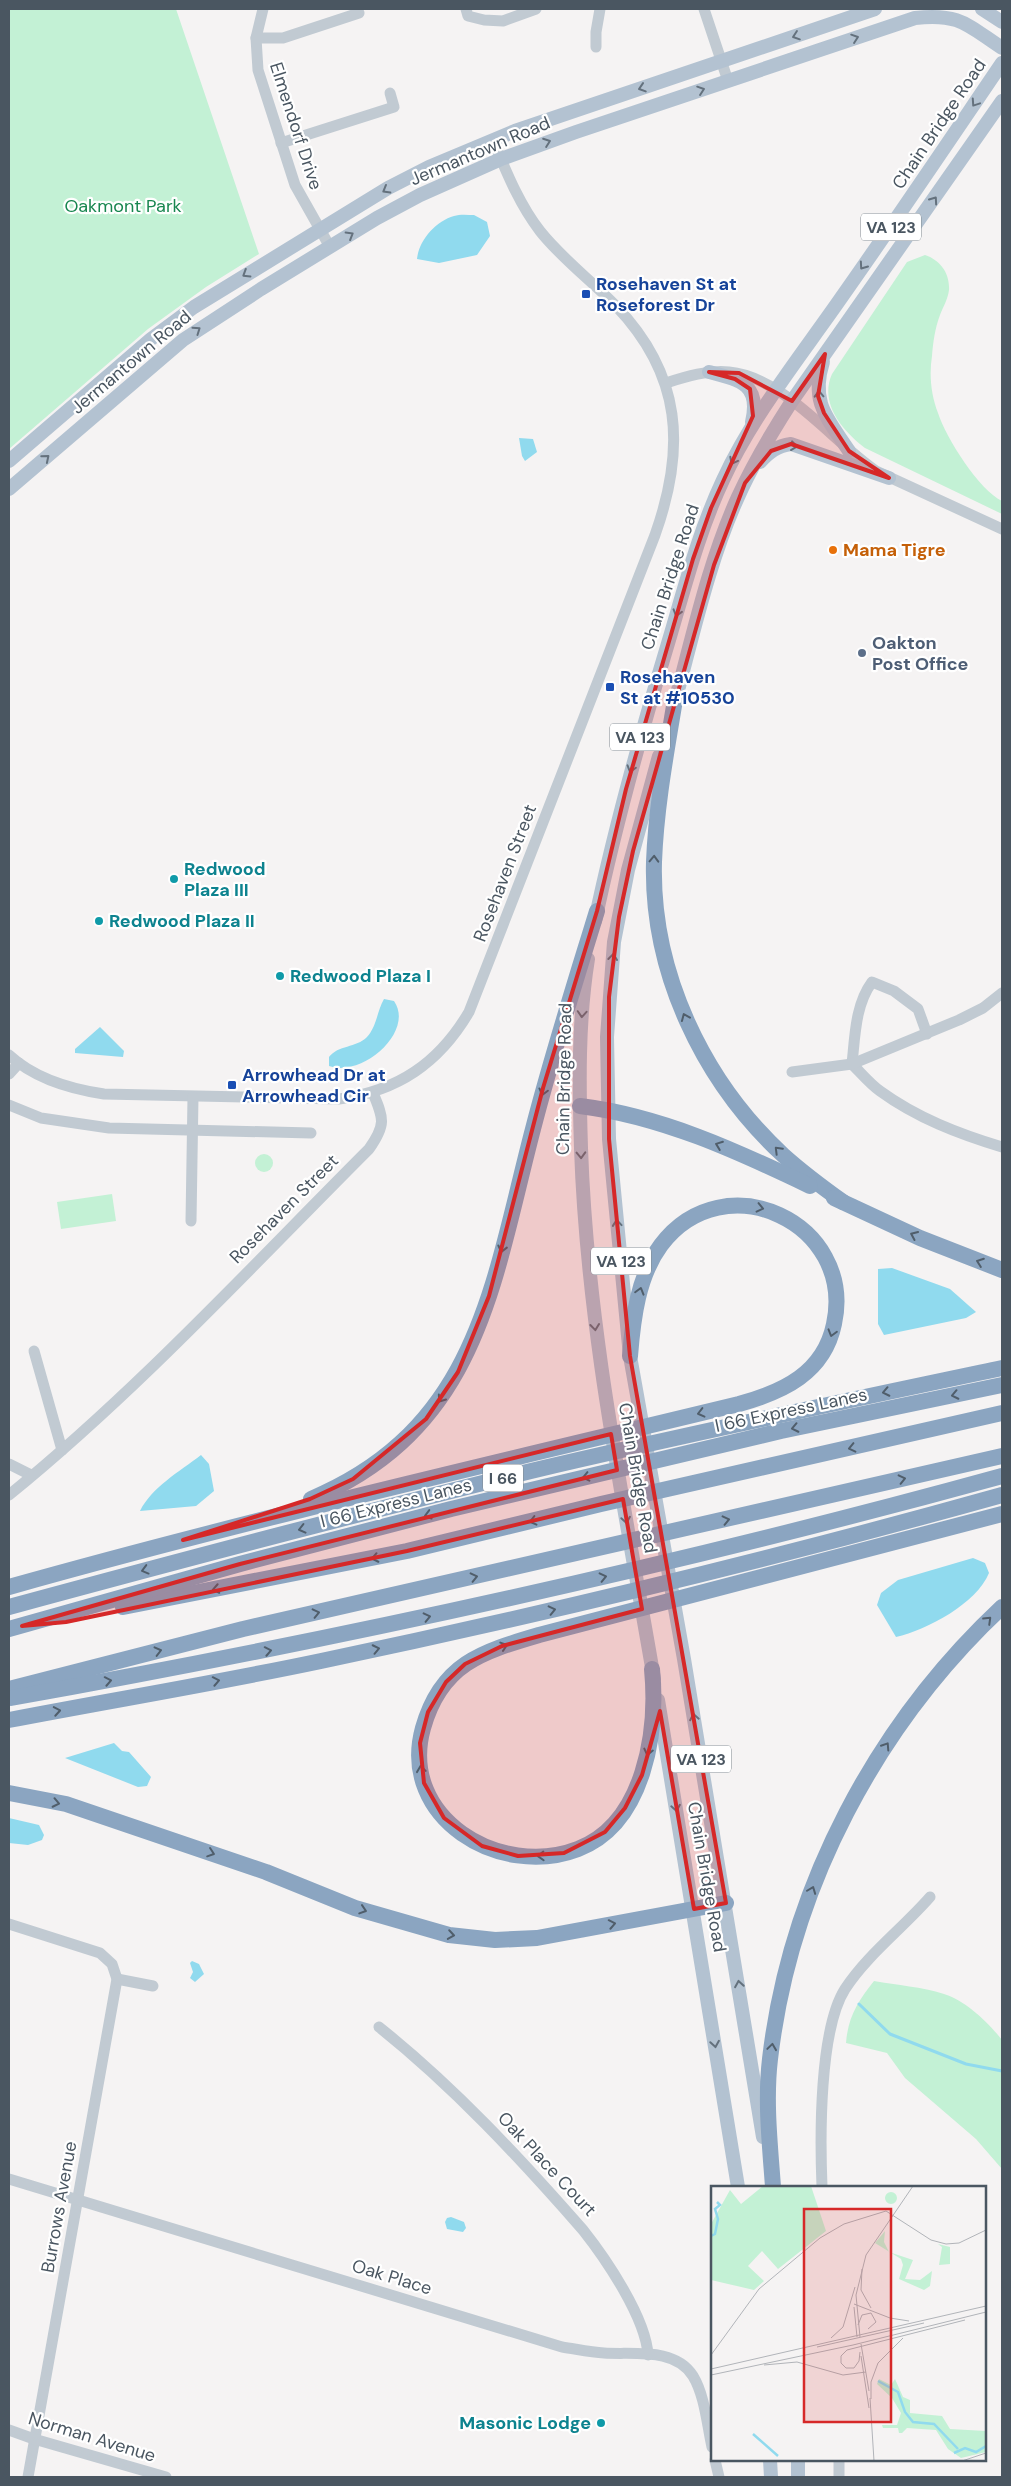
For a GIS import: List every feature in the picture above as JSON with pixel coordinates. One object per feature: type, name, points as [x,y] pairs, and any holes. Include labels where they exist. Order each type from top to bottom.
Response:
[{"type":"highway","points":[[675,700],[660,800],[654,863],[657,916],[668,968],[676,994],[705,1058],[735,1102],[782,1154],[843,1202]]},
{"type":"highway","points":[[183,1540],[310,1499],[353,1479],[408,1436],[441,1399],[469,1349],[489,1296],[543,1088],[597,911]]},
{"type":"highway","points":[[580,1106],[608,1110],[676,1129],[748,1156],[920,1238],[1002,1270]]},
{"type":"highway","points":[[9,1587],[183,1540],[730,1406],[780,1391],[812,1368],[823,1354],[831,1339],[836,1319],[836,1299],[834,1280],[826,1258],[800,1227],[784,1216],[765,1209],[733,1205],[700,1213],[672,1233],[653,1258],[636,1307],[630,1356]]},
{"type":"highway","name":"I 66","points":[[9,1607],[206,1554],[532,1471],[842,1401],[1002,1368]]},
{"type":"highway","name":"I 66 Express Lanes","points":[[16,1628],[240,1564],[451,1509],[781,1431],[1002,1385]]},
{"type":"highway","points":[[16,1628],[66,1622],[123,1607],[407,1551],[654,1492],[1002,1413]]},
{"type":"highway","points":[[9,1689],[243,1629],[1002,1456]]},
{"type":"highway","points":[[9,1699],[284,1648],[568,1586],[807,1527],[1002,1476]]},
{"type":"highway","points":[[9,1720],[318,1662],[496,1623],[800,1550],[1002,1495]]},
{"type":"highway","points":[[652,1669],[654,1698],[652,1725],[642,1775],[620,1814],[605,1832],[593,1841],[579,1848],[548,1856],[500,1852],[470,1840],[451,1825],[435,1807],[428,1795],[421,1771],[420,1742],[423,1727],[434,1701],[446,1682],[477,1655],[539,1635],[1002,1514]]},
{"type":"highway","points":[[772,2186],[768,2095],[770,2060],[776,2016],[786,1968],[801,1916],[822,1863],[858,1790],[890,1739],[953,1657],[1002,1607]]},
{"type":"highway","points":[[9,1793],[66,1804],[266,1872],[356,1908],[449,1935],[495,1940],[537,1938],[726,1903]]},
{"type":"main road","name":"Jermantown Road","points":[[9,461],[151,339],[194,307],[388,188],[429,167],[493,140],[875,9]]},
{"type":"main road","points":[[982,9],[1002,22]]},
{"type":"main road","name":"Jermantown Road","points":[[9,489],[183,340],[330,247],[420,195],[501,158],[915,18],[936,15],[953,17],[1002,48]]},
{"type":"main road","name":"Chain Bridge Road","points":[[738,2186],[694,1909],[608,1417],[590,1284],[583,1189],[580,1106],[584,995],[597,911],[626,789],[693,559],[724,479],[749,432],[776,390],[906,205],[1002,63]]},
{"type":"main road","name":"Chain Bridge Road","points":[[772,2186],[726,1903],[630,1356],[608,1110],[608,1016],[619,917],[633,851],[718,550],[745,483],[761,451],[792,401],[1002,101]]},
{"type":"main road","points":[[826,354],[820,371],[820,405],[849,451]]},
{"type":"main road","points":[[709,372],[735,379],[750,389],[755,405],[749,432]]},
{"type":"main road","points":[[745,483],[771,451],[791,444],[889,478]]},
{"type":"main road","points":[[770,2461],[771,2477]]},
{"type":"main road","points":[[798,2461],[798,2477]]},
{"type":"street","name":"Elmendorf Drive","points":[[263,9],[256,38],[258,70],[294,185],[330,247]]},
{"type":"street","points":[[467,12],[484,20],[503,21],[536,9]]},
{"type":"street","points":[[596,47],[596,32],[600,9]]},
{"type":"street","points":[[704,9],[728,81]]},
{"type":"street","points":[[256,38],[283,38],[359,13]]},
{"type":"street","points":[[281,143],[394,107],[390,92]]},
{"type":"street","name":"Rosehaven Street","points":[[9,1495],[127,1392],[369,1149],[382,1128],[382,1118],[373,1093],[402,1079],[437,1054],[460,1027],[476,998],[664,509],[672,479],[674,449],[673,419],[666,383],[644,340],[631,322],[563,256],[534,224],[517,194],[493,140]]},
{"type":"street","points":[[666,383],[709,372],[739,373],[776,390],[792,401],[849,451],[889,478],[1002,529]]},
{"type":"street","points":[[852,1064],[856,1024],[866,990],[872,982],[894,991],[918,1009],[927,1034]]},
{"type":"street","points":[[792,1072],[852,1064],[927,1034],[983,1008],[1002,993]]},
{"type":"street","points":[[9,1055],[19,1063],[55,1083],[79,1091],[104,1094],[321,1100],[373,1093]]},
{"type":"street","points":[[9,1074],[19,1063]]},
{"type":"street","points":[[852,1064],[879,1091],[912,1111],[959,1134],[1002,1147]]},
{"type":"street","points":[[191,1221],[193,1097]]},
{"type":"street","points":[[9,1105],[40,1118],[109,1128],[311,1133]]},
{"type":"street","points":[[34,1351],[62,1450]]},
{"type":"street","points":[[9,1464],[31,1475]]},
{"type":"street","points":[[822,2186],[826,2066],[834,2014],[852,1980],[930,1897]]},
{"type":"street","points":[[9,1924],[100,1953],[112,1964],[117,1979],[153,1986]]},
{"type":"street","name":"Burrows Avenue","points":[[28,2477],[117,1979]]},
{"type":"street","name":"Oak Place Court","points":[[378,2026],[419,2059],[467,2104],[583,2230],[600,2252],[627,2298],[647,2343],[648,2355]]},
{"type":"street","name":"Oak Place","points":[[9,2179],[562,2347],[672,2359],[689,2371],[694,2378],[702,2402],[711,2442]]},
{"type":"street","name":"Norman Avenue","points":[[9,2430],[34,2440],[166,2477]]},
{"type":"street","points":[[715,2461],[719,2477]]},
{"type":"street","points":[[839,2461],[839,2477]]},
{"type":"highlighted area","points":[[825,354],[818,396],[824,413],[849,451],[889,478],[791,444],[771,451],[745,483],[714,565],[633,851],[619,917],[609,997],[609,1139],[630,1356],[726,1903],[694,1909],[660,1711],[642,1775],[625,1808],[605,1832],[564,1853],[518,1856],[482,1846],[444,1818],[424,1783],[420,1743],[428,1712],[446,1682],[465,1664],[502,1646],[642,1609],[623,1499],[407,1551],[66,1622],[22,1626],[240,1564],[617,1470],[611,1434],[183,1540],[310,1499],[353,1479],[426,1419],[458,1372],[489,1296],[543,1088],[597,911],[626,789],[693,559],[711,508],[753,416],[750,389],[735,379],[709,372],[739,373],[792,401]]},
{"type":"green space","name":"Oakmont Park","points":[[9,9],[176,9],[259,254],[206,287],[148,329],[9,449]]},
{"type":"green space","points":[[925,255],[935,260],[943,268],[949,284],[947,300],[938,320],[931,363],[932,392],[936,406],[948,436],[964,462],[983,486],[1002,501],[1002,514],[865,448],[841,424],[835,415],[828,395],[832,374],[907,262]]},
{"type":"green space","points":[[260,1154],[268,1154],[273,1159],[271,1170],[260,1172],[255,1167],[255,1159]]},
{"type":"green space","points":[[112,1194],[116,1221],[61,1229],[57,1202]]},
{"type":"green space","points":[[874,1981],[927,1990],[952,1997],[976,2013],[1002,2040],[1002,2169],[976,2139],[905,2078],[887,2053],[846,2043],[849,2025],[855,2010],[863,1995]]},
{"type":"water","points":[[456,215],[474,215],[487,222],[490,236],[477,255],[439,263],[417,259],[418,252],[425,238],[441,222]]},
{"type":"water","points":[[519,438],[533,439],[537,452],[525,461],[522,456]]},
{"type":"water","points":[[384,999],[394,1001],[399,1013],[397,1026],[392,1038],[370,1059],[342,1068],[329,1066],[329,1057],[333,1053],[363,1041],[367,1037],[373,1028]]},
{"type":"water","points":[[100,1027],[124,1051],[123,1057],[75,1053],[75,1049]]},
{"type":"water","points":[[892,1268],[950,1289],[976,1312],[966,1318],[884,1335],[878,1324],[878,1269]]},
{"type":"water","points":[[201,1455],[209,1464],[214,1491],[196,1506],[140,1511],[145,1502],[159,1487]]},
{"type":"water","points":[[973,1558],[985,1563],[989,1573],[974,1595],[950,1614],[936,1622],[896,1637],[877,1605],[881,1593],[898,1580]]},
{"type":"water","points":[[114,1743],[122,1751],[129,1752],[151,1777],[147,1786],[138,1787],[65,1758]]},
{"type":"water","points":[[9,1818],[39,1825],[44,1835],[42,1840],[28,1845],[9,1843]]},
{"type":"water","points":[[192,1961],[199,1964],[204,1974],[195,1982],[190,1978],[193,1972],[190,1963]]},
{"type":"water","points":[[451,2217],[464,2222],[466,2228],[463,2232],[447,2229],[445,2222],[447,2218]]},
{"type":"waterway","points":[[859,2004],[890,2034],[966,2064],[1002,2071]]},
{"type":"place","name":"Rosehaven St at Roseforest Dr","points":[[586,294]]},
{"type":"place","name":"Mama Tigre","points":[[833,550]]},
{"type":"place","name":"Oakton Post Office","points":[[862,653]]},
{"type":"place","name":"Rosehaven St at #10530","points":[[610,687]]},
{"type":"place","name":"Redwood Plaza III","points":[[174,879]]},
{"type":"place","name":"Redwood Plaza II","points":[[99,921]]},
{"type":"place","name":"Redwood Plaza I","points":[[280,976]]},
{"type":"place","name":"Arrowhead Dr at Arrowhead Cir","points":[[232,1085]]},
{"type":"place","name":"Masonic Lodge","points":[[601,2423]]}]
